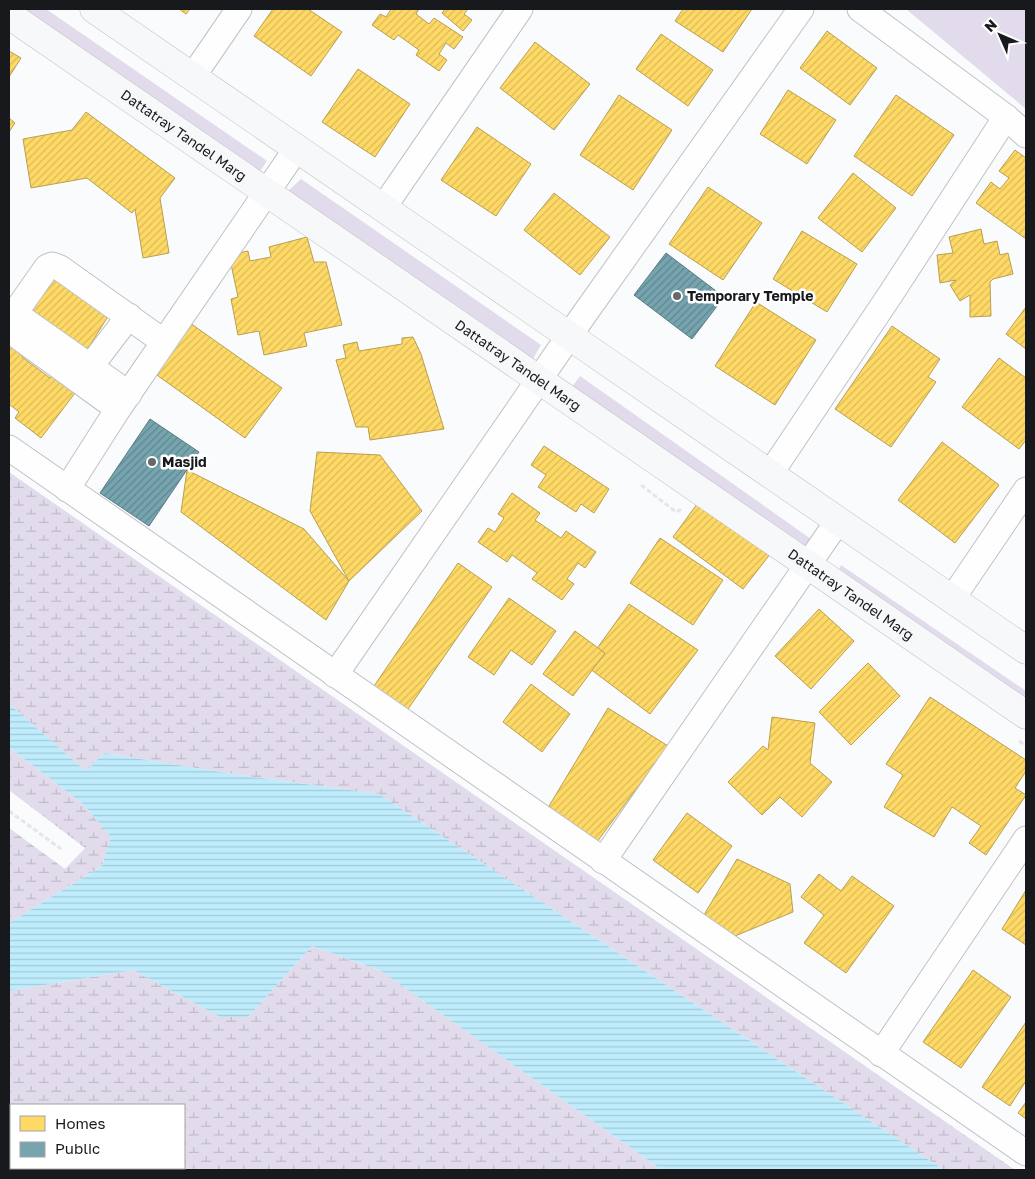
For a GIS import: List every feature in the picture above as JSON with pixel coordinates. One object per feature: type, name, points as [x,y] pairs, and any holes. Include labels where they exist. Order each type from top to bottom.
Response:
[{"type":"main road","points":[[94,9],[1026,650]]},
{"type":"main road","name":"Dattatray Tandel Marg","points":[[9,15],[1026,715]]},
{"type":"street","points":[[193,76],[239,9]]},
{"type":"street","points":[[383,208],[520,9]]},
{"type":"street","points":[[335,675],[539,380],[801,9]]},
{"type":"street","points":[[860,9],[1006,117],[1026,135]]},
{"type":"street","points":[[770,474],[890,296],[1006,117]]},
{"type":"street","points":[[67,489],[123,402],[297,148]]},
{"type":"street","points":[[123,402],[90,367],[18,315],[19,307],[47,267],[52,265],[60,268],[164,342]]},
{"type":"street","points":[[90,367],[128,316]]},
{"type":"street","points":[[9,330],[123,402]]},
{"type":"street","points":[[9,448],[1026,1153]]},
{"type":"street","points":[[952,600],[1026,490]]},
{"type":"street","points":[[603,861],[838,521]]},
{"type":"street","points":[[881,1054],[1026,839]]},
{"type":"path","points":[[9,810],[61,849]]},
{"type":"green space","points":[[26,9],[46,9],[267,161],[258,174],[24,12]]},
{"type":"green space","points":[[906,9],[1026,9],[1026,109]]},
{"type":"green space","points":[[301,179],[541,345],[531,362],[286,193]]},
{"type":"green space","points":[[580,376],[811,539],[802,549],[569,391]]},
{"type":"green space","points":[[9,472],[1015,1170],[944,1170],[379,794],[239,775],[104,753],[86,771],[9,704]]},
{"type":"green space","points":[[841,565],[1026,691],[1026,705],[837,574]]},
{"type":"green space","points":[[9,747],[83,804],[111,837],[102,866],[9,923],[9,828],[65,869],[85,848],[9,790]]},
{"type":"green space","points":[[312,946],[381,971],[662,1170],[9,1170],[9,991],[133,970],[220,1017],[248,1017]]},
{"type":"water","points":[[9,704],[86,771],[104,753],[239,775],[379,794],[944,1170],[662,1170],[381,971],[312,946],[248,1017],[220,1017],[133,970],[9,991],[9,923],[102,866],[111,837],[83,804],[9,747]]},
{"type":"building: Homes","points":[[179,9],[190,9],[186,14]]},
{"type":"building: Homes","points":[[273,9],[308,9],[342,32],[311,76],[254,36]]},
{"type":"building: Homes","points":[[391,9],[419,9],[416,14],[429,24],[434,18],[463,37],[454,49],[446,43],[439,54],[447,60],[439,71],[416,55],[419,50],[398,35],[394,40],[372,25],[380,14],[386,17]]},
{"type":"building: Homes","points":[[445,9],[468,9],[464,14],[472,20],[463,31],[442,13]]},
{"type":"building: Homes","points":[[683,9],[752,9],[723,52],[675,21]]},
{"type":"building: Homes","points":[[827,31],[877,68],[850,105],[800,68]]},
{"type":"building: Homes","points":[[661,34],[713,70],[688,106],[636,69]]},
{"type":"building: Homes","points":[[535,42],[590,84],[554,130],[500,88]]},
{"type":"building: Homes","points":[[9,51],[21,58],[9,77]]},
{"type":"building: Homes","points":[[358,69],[410,104],[375,157],[322,122]]},
{"type":"building: Homes","points":[[788,90],[836,120],[807,164],[760,134]]},
{"type":"building: Homes","points":[[619,95],[672,130],[633,190],[580,155]]},
{"type":"building: Homes","points":[[896,95],[954,135],[912,196],[854,156]]},
{"type":"building: Homes","points":[[86,112],[175,178],[160,198],[169,253],[143,258],[135,209],[132,213],[87,178],[31,188],[23,139],[72,130]]},
{"type":"building: Homes","points":[[9,118],[15,123],[9,132]]},
{"type":"building: Homes","points":[[477,127],[531,164],[496,216],[441,180]]},
{"type":"building: Homes","points":[[1015,150],[1026,158],[1026,239],[976,203],[991,182],[1000,189],[1009,178],[999,171]]},
{"type":"building: Homes","points":[[853,173],[896,208],[862,252],[818,218]]},
{"type":"building: Homes","points":[[708,187],[762,223],[723,280],[669,244]]},
{"type":"building: Homes","points":[[554,193],[610,237],[580,275],[524,230]]},
{"type":"building: Homes","points":[[981,229],[984,244],[997,241],[1000,255],[1008,253],[1013,274],[993,279],[990,282],[991,316],[970,317],[970,295],[960,301],[950,285],[956,280],[940,283],[937,255],[953,253],[949,237]]},
{"type":"building: Homes","points":[[802,231],[857,264],[827,312],[773,279]]},
{"type":"building: Homes","points":[[307,237],[314,262],[326,262],[342,325],[304,333],[307,346],[264,355],[259,331],[238,335],[231,299],[238,297],[229,255],[248,251],[250,261],[271,257],[269,247]]},
{"type":"building: Homes","points":[[53,272],[112,310],[87,350],[26,311]]},
{"type":"building: Homes","points":[[756,302],[816,340],[775,405],[715,366]]},
{"type":"building: Homes","points":[[1026,307],[1026,349],[1006,334]]},
{"type":"building: Homes","points":[[190,323],[282,388],[245,438],[154,373]]},
{"type":"building: Homes","points":[[892,326],[940,359],[928,377],[936,382],[891,447],[835,409]]},
{"type":"building: Homes","points":[[413,337],[421,354],[444,429],[370,440],[368,427],[356,427],[336,360],[346,358],[343,345],[357,342],[359,351],[402,344],[402,338]]},
{"type":"building: Homes","points":[[12,344],[25,353],[22,357],[50,378],[54,372],[78,389],[41,438],[15,418],[19,412],[9,404],[9,348]]},
{"type":"building: Homes","points":[[999,358],[1026,378],[1026,440],[1019,449],[962,407]]},
{"type":"building: Homes","points":[[942,442],[999,485],[955,543],[898,500]]},
{"type":"building: Homes","points":[[544,446],[609,489],[594,513],[581,504],[576,512],[538,487],[546,475],[531,465]]},
{"type":"building: Homes","points":[[317,452],[380,455],[422,511],[349,581],[310,511]]},
{"type":"building: Homes","points":[[187,470],[304,529],[349,581],[326,620],[181,512]]},
{"type":"building: Homes","points":[[512,493],[540,513],[535,520],[561,538],[566,531],[596,552],[585,568],[578,563],[567,579],[574,584],[562,600],[532,579],[537,573],[512,555],[507,562],[478,542],[488,528],[495,532],[504,518],[498,514]]},
{"type":"building: Homes","points":[[700,500],[771,553],[743,589],[673,537]]},
{"type":"building: Homes","points":[[660,538],[723,580],[693,625],[630,583]]},
{"type":"building: Homes","points":[[458,563],[492,587],[406,712],[372,689]]},
{"type":"building: Homes","points":[[509,598],[556,631],[532,665],[511,650],[494,675],[468,657]]},
{"type":"building: Homes","points":[[629,604],[698,650],[650,714],[585,665]]},
{"type":"building: Homes","points":[[819,609],[854,641],[811,689],[775,656]]},
{"type":"building: Homes","points":[[575,631],[605,653],[573,696],[543,674]]},
{"type":"building: Homes","points":[[868,663],[900,696],[851,745],[819,712]]},
{"type":"building: Homes","points":[[531,684],[570,714],[542,752],[503,722]]},
{"type":"building: Homes","points":[[930,697],[1026,760],[1026,771],[1015,788],[1026,795],[986,855],[969,843],[981,826],[952,807],[934,837],[884,807],[903,775],[886,764]]},
{"type":"building: Homes","points":[[608,708],[668,746],[594,846],[549,806]]},
{"type":"building: Homes","points":[[772,717],[815,723],[810,763],[832,782],[802,817],[780,797],[762,815],[728,782],[763,746],[768,750]]},
{"type":"building: Homes","points":[[687,813],[732,846],[698,893],[653,860]]},
{"type":"building: Homes","points":[[737,859],[790,884],[793,912],[735,936],[704,915]]},
{"type":"building: Homes","points":[[819,874],[841,891],[852,876],[894,906],[846,973],[804,943],[824,915],[801,897]]},
{"type":"building: Homes","points":[[1026,890],[1026,945],[1002,929]]},
{"type":"building: Homes","points":[[973,970],[1011,997],[961,1068],[923,1042]]},
{"type":"building: Homes","points":[[1026,1022],[1026,1081],[1010,1106],[982,1087]]},
{"type":"building: Homes","points":[[1026,1102],[1026,1119],[1018,1113]]},
{"type":"building: Public","points":[[666,253],[724,297],[692,339],[634,295]]},
{"type":"building: Public","points":[[150,419],[199,452],[149,526],[100,493]]},
{"type":"place","name":"Temporary Temple","points":[[677,296]]},
{"type":"place","name":"Masjid","points":[[152,462]]}]
